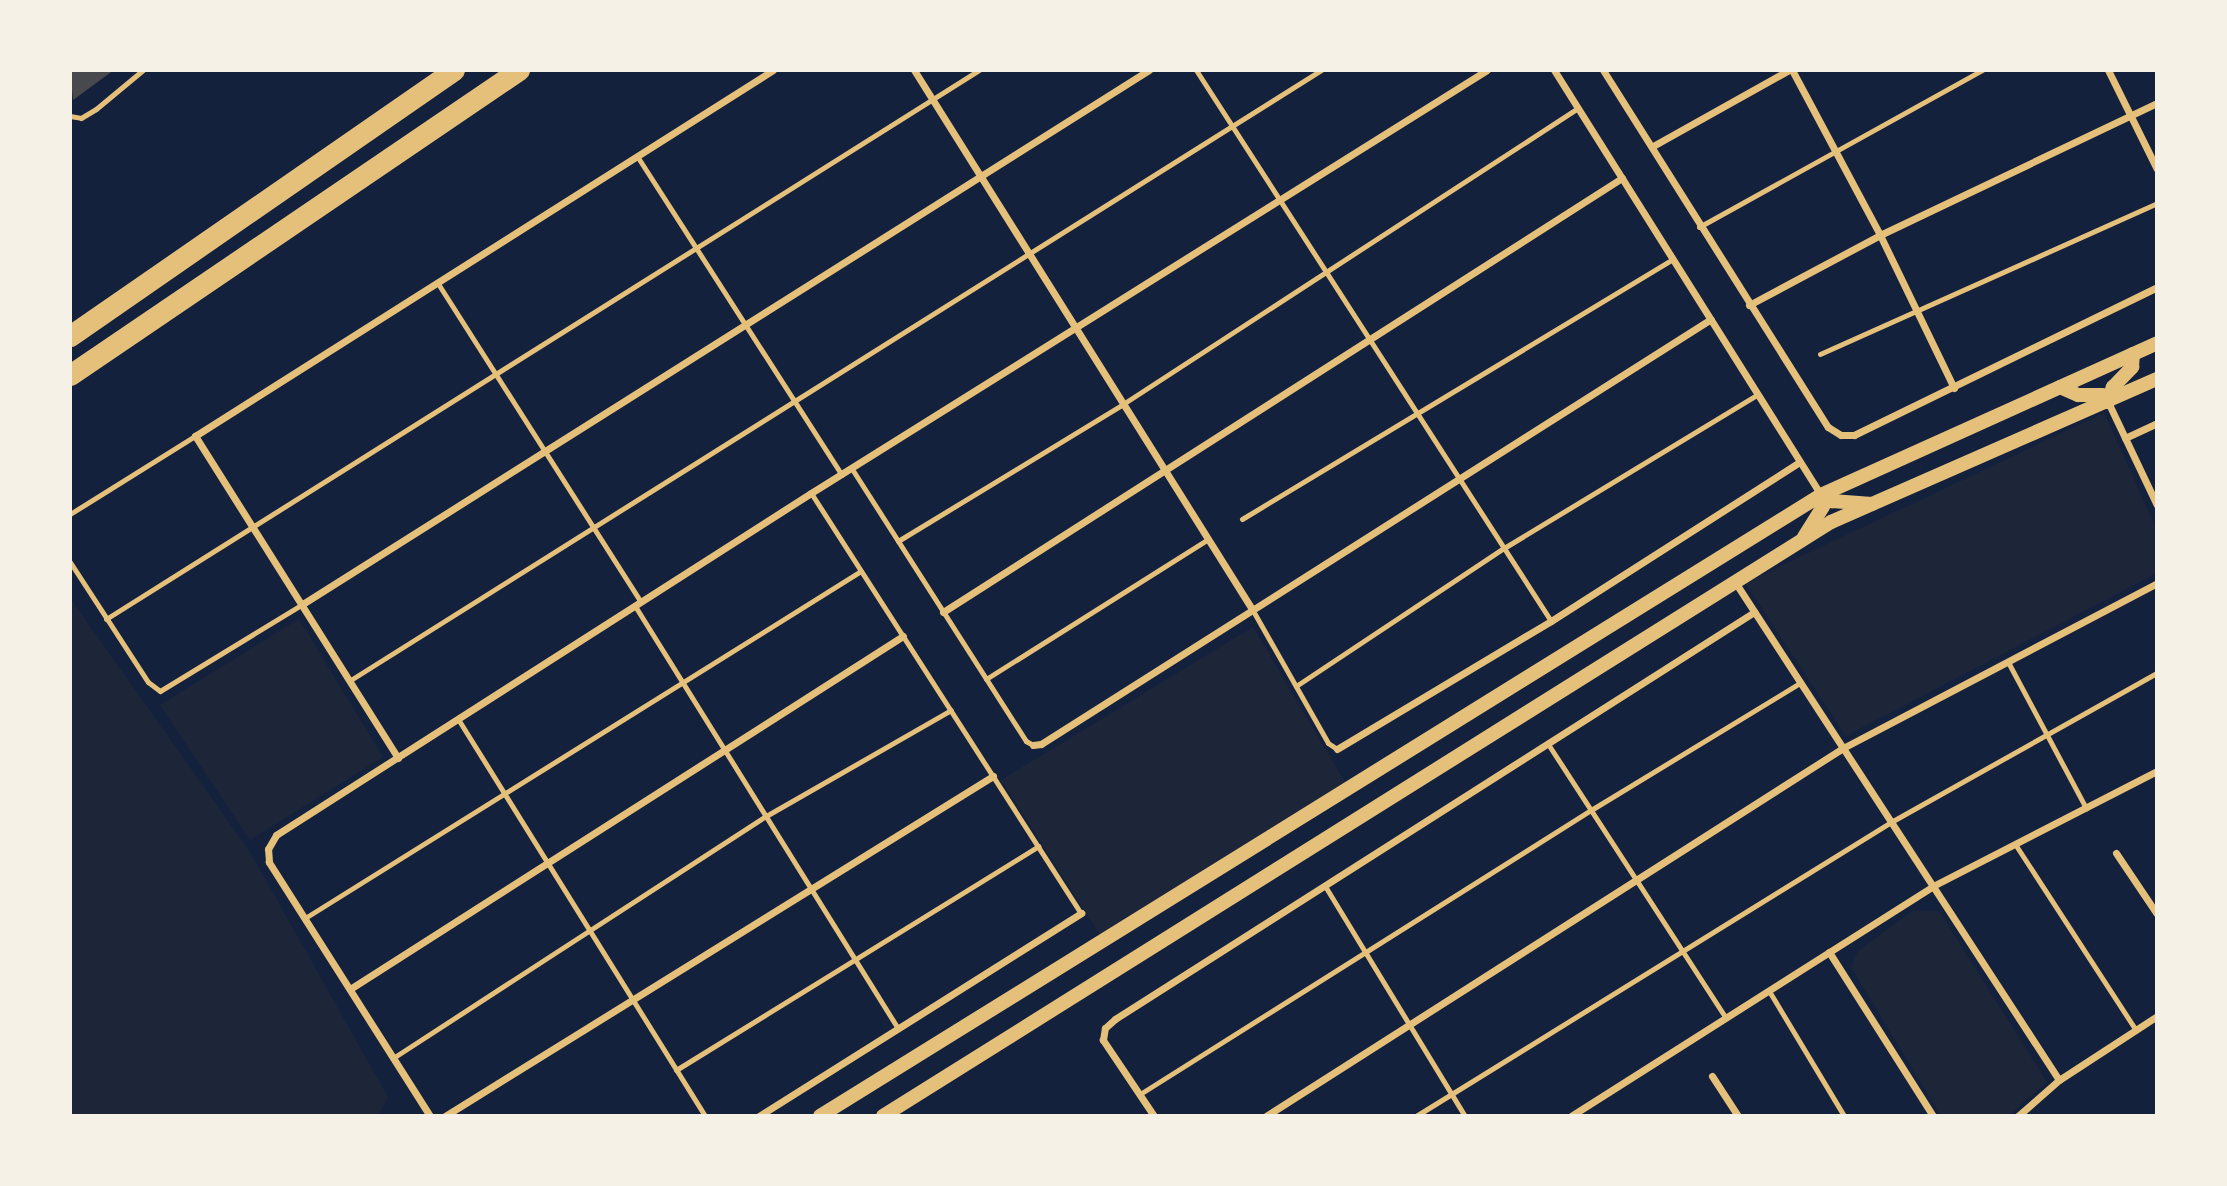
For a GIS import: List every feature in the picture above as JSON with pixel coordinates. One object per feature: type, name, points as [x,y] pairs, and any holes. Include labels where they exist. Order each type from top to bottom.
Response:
[{"type":"highway","points":[[70,336],[454,70]]},
{"type":"highway","points":[[70,375],[519,70]]},
{"type":"main road","points":[[820,1116],[1821,495],[2157,343]]},
{"type":"main road","points":[[2108,402],[2113,387],[2132,367],[2133,354]]},
{"type":"main road","points":[[883,1116],[1803,538],[2157,379]]},
{"type":"main road","points":[[2060,387],[2078,395],[2102,395],[2108,402]]},
{"type":"main road","points":[[1821,495],[1832,501],[1872,505]]},
{"type":"main road","points":[[1803,538],[1823,506],[1821,495]]},
{"type":"street","points":[[398,758],[194,436],[773,70]]},
{"type":"street","points":[[915,70],[1252,609]]},
{"type":"street","points":[[301,605],[1149,70]]},
{"type":"street","points":[[430,1116],[269,862],[268,849],[276,835],[811,493],[1487,70]]},
{"type":"street","points":[[1554,70],[1821,495]]},
{"type":"street","points":[[1653,146],[1791,70],[1880,234],[1954,388]]},
{"type":"street","points":[[2108,70],[2157,169]]},
{"type":"street","points":[[1604,72],[1653,146],[1699,227],[1828,427],[1840,435],[1854,435],[2157,287]]},
{"type":"street","points":[[1749,305],[1880,234],[2157,103]]},
{"type":"street","points":[[943,612],[1622,178]]},
{"type":"street","points":[[1033,745],[1041,744],[1711,319]]},
{"type":"street","points":[[2108,402],[2157,505]]},
{"type":"street","points":[[2124,438],[2157,423]]},
{"type":"street","points":[[1337,749],[1551,621],[1800,462]]},
{"type":"street","points":[[1734,580],[2059,1080]]},
{"type":"street","points":[[1266,1116],[1843,748],[2157,583]]},
{"type":"street","points":[[1154,1116],[1103,1040],[1105,1028],[1754,612]]},
{"type":"street","points":[[350,989],[903,636]]},
{"type":"street","points":[[1571,1116],[1933,886],[2157,771]]},
{"type":"street","points":[[445,1116],[993,776]]},
{"type":"street","points":[[2116,853],[2157,914]]},
{"type":"street","points":[[759,1116],[1081,913]]},
{"type":"street","points":[[1829,952],[1933,1116]]},
{"type":"street","points":[[2018,1116],[2059,1080],[2157,1016]]},
{"type":"street","points":[[1712,1076],[1738,1116]]},
{"type":"lane","points":[[70,116],[81,118],[96,109],[143,70]]},
{"type":"lane","points":[[106,619],[251,525],[979,70]]},
{"type":"lane","points":[[1196,70],[1551,621]]},
{"type":"lane","points":[[349,681],[792,399],[1321,70]]},
{"type":"lane","points":[[1604,72],[1614,70]]},
{"type":"lane","points":[[1699,227],[1982,70]]},
{"type":"lane","points":[[898,541],[1123,404],[1578,108]]},
{"type":"lane","points":[[637,156],[842,475]]},
{"type":"lane","points":[[1820,354],[2157,203]]},
{"type":"lane","points":[[1242,519],[1418,415],[1672,258]]},
{"type":"lane","points":[[437,282],[592,526],[682,681],[898,1028]]},
{"type":"lane","points":[[1297,686],[1504,548],[1758,394]]},
{"type":"lane","points":[[70,514],[194,436]]},
{"type":"lane","points":[[852,469],[1026,741],[1033,745]]},
{"type":"lane","points":[[811,493],[1081,913]]},
{"type":"lane","points":[[986,678],[1208,539]]},
{"type":"lane","points":[[70,562],[148,682],[160,691],[171,687],[301,605]]},
{"type":"lane","points":[[305,918],[861,571]]},
{"type":"lane","points":[[1252,609],[1328,744],[1337,749]]},
{"type":"lane","points":[[2008,662],[2086,808]]},
{"type":"lane","points":[[1416,1116],[1681,948],[1891,822],[2045,732],[2157,673]]},
{"type":"lane","points":[[1140,1094],[1591,810],[1800,683]]},
{"type":"lane","points":[[393,1058],[766,816],[951,710]]},
{"type":"lane","points":[[458,719],[705,1116]]},
{"type":"lane","points":[[1548,744],[1726,1018]]},
{"type":"lane","points":[[2015,844],[2136,1030]]},
{"type":"lane","points":[[676,1069],[1038,846]]},
{"type":"lane","points":[[1325,886],[1465,1116]]},
{"type":"lane","points":[[1769,991],[1844,1116]]},
{"type":"shaded area","points":[[2104,413],[2157,530],[2157,573],[1846,736],[1745,583]]},
{"type":"shaded area","points":[[70,598],[250,852],[388,1097],[378,1116],[70,1116]]},
{"type":"shaded area","points":[[299,619],[383,757],[250,840],[160,705]]},
{"type":"shaded area","points":[[1253,627],[1348,787],[1104,941],[1001,780]]},
{"type":"shaded area","points":[[1912,911],[1939,911],[2047,1082],[2008,1116],[1941,1116],[1851,967],[1858,951]]},
{"type":"building","points":[[70,70],[114,70],[73,100]]}]
